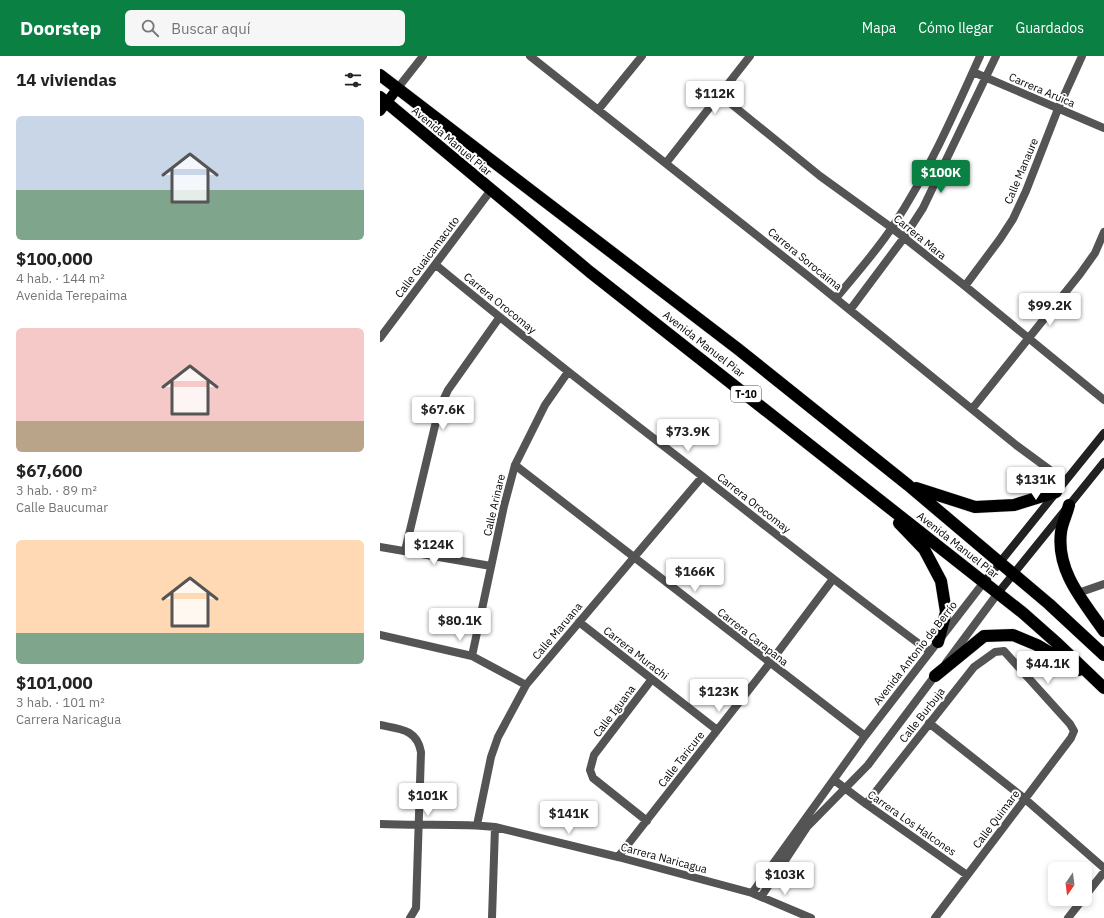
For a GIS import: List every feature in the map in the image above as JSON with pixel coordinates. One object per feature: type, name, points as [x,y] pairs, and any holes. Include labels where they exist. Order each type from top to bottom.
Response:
[{"type":"highway","name":"Avenida Manuel Piar","points":[[380,75],[738,349],[908,485],[1014,574],[1104,655]]},
{"type":"highway","name":"Avenida Manuel Piar","points":[[382,104],[491,190],[590,272],[998,593],[1058,644],[1100,684]]},
{"type":"highway","points":[[908,485],[974,507],[1014,506],[1056,492]]},
{"type":"highway","points":[[877,498],[924,549],[941,581],[946,612],[934,647]]},
{"type":"highway","points":[[1069,505],[1061,531],[1060,554],[1069,578],[1104,631]]},
{"type":"highway","points":[[935,676],[984,636],[1012,635],[1037,645],[1100,684]]},
{"type":"main road","points":[[382,104],[397,89]]},
{"type":"street","points":[[397,89],[423,56]]},
{"type":"street","name":"Carrera Sorocaima","points":[[532,56],[1065,482]]},
{"type":"street","points":[[598,110],[642,56]]},
{"type":"street","points":[[666,163],[750,56]]},
{"type":"street","points":[[836,298],[892,228],[910,200],[951,119],[980,56]]},
{"type":"street","points":[[850,310],[903,239],[923,208],[996,56]]},
{"type":"street","name":"Calle Manaure","points":[[965,286],[1000,240],[1012,219],[1026,191],[1058,109],[1082,56]]},
{"type":"street","name":"Carrera Aruica","points":[[973,72],[986,79],[1104,128]]},
{"type":"street","name":"Carrera Mara","points":[[719,94],[820,176],[892,228],[903,239],[965,286],[1104,400]]},
{"type":"street","name":"Calle Guaicamacuto","points":[[380,338],[491,190]]},
{"type":"street","points":[[972,409],[1080,274],[1094,253],[1104,232]]},
{"type":"street","name":"Carrera Orocomay","points":[[436,265],[499,318],[833,578],[934,647]]},
{"type":"street","points":[[405,551],[439,409],[448,390],[499,318]]},
{"type":"street","name":"Calle Arinare","points":[[472,656],[491,566],[515,465],[545,405],[568,372]]},
{"type":"street","name":"Avenida Antonio de Berrío","points":[[752,893],[865,736],[984,582],[1104,433]]},
{"type":"street","points":[[761,897],[807,827],[868,765],[998,593],[1104,462]]},
{"type":"street","name":"Carrera Carapana","points":[[515,465],[769,664],[865,736]]},
{"type":"street","name":"Calle Maruana","points":[[477,825],[491,757],[498,737],[526,685],[702,477]]},
{"type":"street","points":[[380,547],[491,566]]},
{"type":"street","name":"Calle Taricure","points":[[618,857],[769,664],[833,578]]},
{"type":"street","points":[[1078,593],[1104,584]]},
{"type":"street","name":"Carrera Murachi","points":[[579,622],[717,730]]},
{"type":"street","points":[[380,635],[472,656],[526,685]]},
{"type":"street","name":"Calle Burbuja","points":[[866,804],[974,667],[995,652],[1004,651],[1070,724],[1074,731]]},
{"type":"street","name":"Calle Iguana","points":[[647,820],[593,778],[590,770],[594,755],[652,679]]},
{"type":"street","points":[[929,723],[1025,799],[1104,868]]},
{"type":"street","points":[[380,725],[412,734],[419,741],[421,752],[416,908],[410,918]]},
{"type":"street","name":"Calle Quimare","points":[[935,918],[1071,738],[1074,731]]},
{"type":"street","name":"Carrera Los Halcones","points":[[834,780],[968,875]]},
{"type":"street","name":"Carrera Naricagua","points":[[380,824],[418,826],[477,825],[495,827],[618,857],[752,893],[811,918]]},
{"type":"street","points":[[492,918],[495,827]]},
{"type":"street","points":[[1092,887],[1104,872]]},
{"type":"street","points":[[1068,918],[1077,906]]}]
